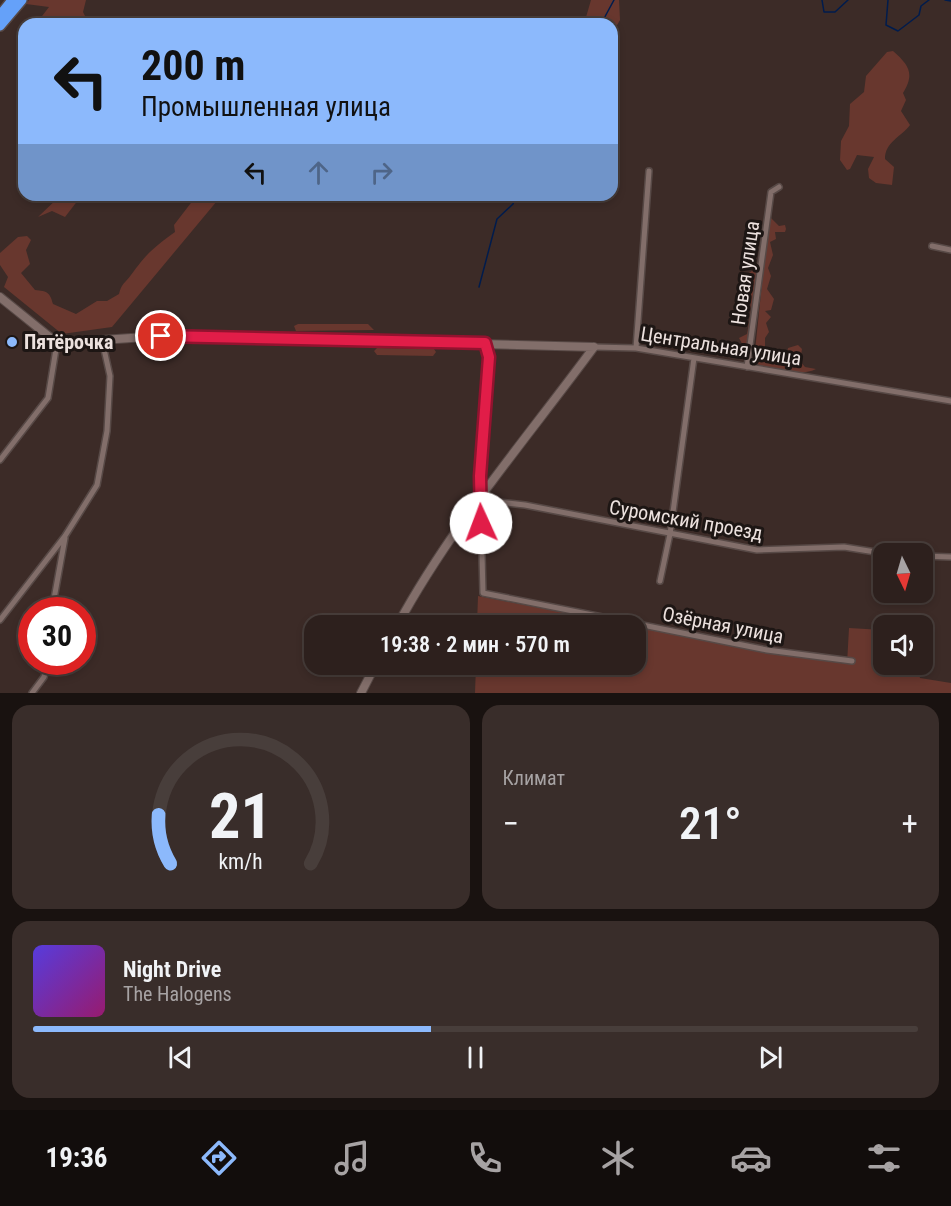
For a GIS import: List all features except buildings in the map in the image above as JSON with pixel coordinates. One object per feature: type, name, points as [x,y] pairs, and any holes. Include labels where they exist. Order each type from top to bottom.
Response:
[{"type":"highway","points":[[0,15],[12,0]]},
{"type":"highway","points":[[0,26],[22,0]]},
{"type":"street","points":[[636,348],[649,171]]},
{"type":"street","name":"Новая улица","points":[[747,368],[771,192],[779,187]]},
{"type":"street","points":[[932,246],[951,249]]},
{"type":"street","points":[[0,297],[57,343],[48,398],[0,460]]},
{"type":"street","name":"Центральная улица","points":[[57,343],[161,336],[636,348],[951,401]]},
{"type":"street","points":[[0,620],[65,536],[97,485],[107,431],[110,376],[102,340]]},
{"type":"street","points":[[480,500],[489,357],[485,343]]},
{"type":"street","points":[[403,615],[412,598],[480,500],[594,347]]},
{"type":"street","points":[[660,581],[670,534],[694,358]]},
{"type":"street","name":"Суромский проезд","points":[[480,500],[525,505],[757,550],[844,547],[873,552]]},
{"type":"street","name":"Озёрная улица","points":[[480,500],[483,593],[766,650],[852,661]]},
{"type":"street","points":[[54,597],[65,536]]},
{"type":"street","points":[[933,556],[951,557]]},
{"type":"street","points":[[32,693],[45,675]]},
{"type":"street","points":[[361,693],[370,675]]},
{"type":"shaded area","points":[[29,0],[86,0],[83,12],[86,18],[41,18],[49,7],[26,4]]},
{"type":"shaded area","points":[[591,0],[619,0],[620,20],[618,24],[618,18],[586,18]]},
{"type":"shaded area","points":[[893,51],[909,70],[909,80],[903,93],[906,100],[901,111],[910,125],[891,144],[886,153],[885,159],[894,167],[892,185],[876,183],[869,178],[868,169],[874,157],[857,155],[850,169],[847,170],[840,160],[841,141],[849,126],[850,104],[864,92],[866,76],[887,52]]},
{"type":"shaded area","points":[[55,201],[77,201],[65,217],[52,211],[38,217]]},
{"type":"shaded area","points":[[192,201],[217,201],[112,327],[62,334],[4,287],[8,277],[0,265],[0,253],[18,237],[27,236],[31,240],[26,250],[30,264],[21,273],[35,290],[47,293],[53,304],[76,314],[97,301],[107,301],[119,294],[121,288],[151,251],[175,232],[174,225]]},
{"type":"shaded area","points":[[769,216],[779,226],[785,225],[786,229],[785,232],[775,232],[776,239],[770,242],[773,255],[768,268],[771,276],[767,289],[774,299],[771,310],[765,311],[771,317],[766,323],[769,332],[765,338],[765,355],[781,359],[785,363],[788,348],[798,345],[802,349],[800,361],[805,367],[816,369],[801,373],[773,370],[751,360],[755,351]]},
{"type":"shaded area","points":[[758,262],[748,355],[739,338],[747,334],[751,310],[747,274],[755,269]]},
{"type":"shaded area","points":[[298,324],[368,324],[374,330],[296,331],[294,326]]},
{"type":"shaded area","points":[[377,348],[434,349],[436,352],[433,356],[377,355],[374,351]]},
{"type":"shaded area","points":[[478,596],[576,615],[477,615]]},
{"type":"shaded area","points":[[849,628],[873,629],[873,675],[919,675],[920,678],[951,683],[951,693],[475,693],[476,675],[646,675],[646,629],[769,653],[847,664]]},
{"type":"waterway","points":[[604,18],[614,0]]},
{"type":"waterway","points":[[822,0],[824,12],[835,12],[848,0]]},
{"type":"waterway","points":[[888,0],[886,25],[898,31],[919,15],[921,6],[929,0]]},
{"type":"waterway","points":[[945,0],[951,1]]},
{"type":"waterway","points":[[479,287],[497,219],[514,201]]},
{"type":"place","name":"Пятёрочка","points":[[12,342]]},
{"type":"route","points":[[161,336],[485,343],[489,357],[480,476],[481,523]]}]
